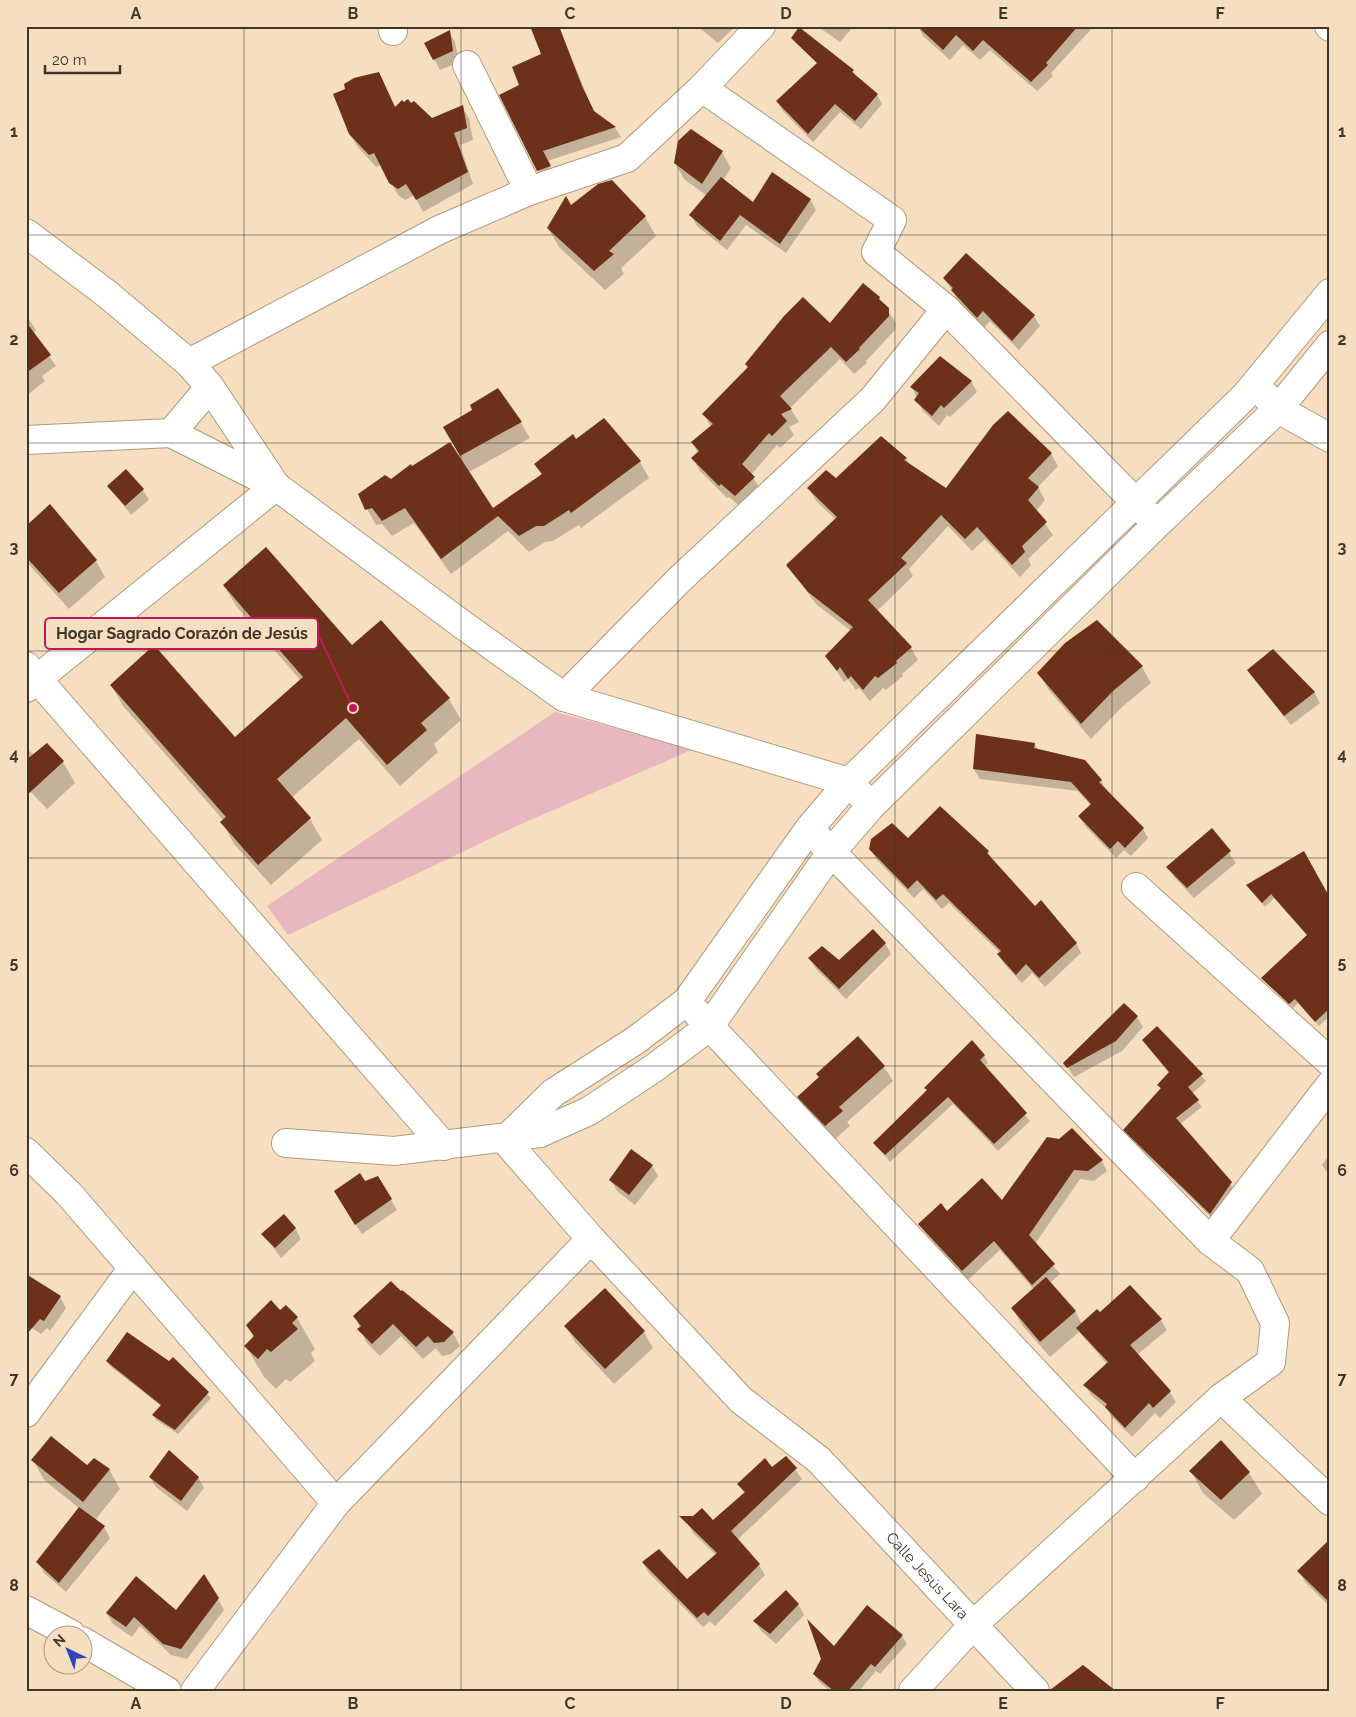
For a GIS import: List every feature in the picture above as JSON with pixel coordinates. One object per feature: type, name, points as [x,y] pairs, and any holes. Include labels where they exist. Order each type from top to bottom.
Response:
[{"type":"street","points":[[189,362],[439,230],[529,191],[626,158],[702,88],[761,26]]},
{"type":"street","points":[[467,64],[529,191]]},
{"type":"street","points":[[702,88],[892,220],[876,252],[946,309],[1157,524]]},
{"type":"street","points":[[26,233],[107,294],[189,362],[210,387],[276,486]]},
{"type":"street","points":[[505,1140],[553,1093],[636,1040],[687,1001],[809,829],[849,782],[1256,383],[1330,293]]},
{"type":"street","points":[[564,697],[680,579],[873,399],[946,309]]},
{"type":"street","points":[[286,1143],[394,1152],[505,1140],[540,1134],[590,1111],[654,1068],[709,1027],[832,851],[871,806],[1157,524],[1278,409],[1330,345]]},
{"type":"street","points":[[1256,383],[1278,409],[1330,438]]},
{"type":"street","points":[[171,433],[210,387]]},
{"type":"street","points":[[26,440],[171,433],[276,486],[463,626],[564,697],[849,782],[871,806]]},
{"type":"street","points":[[276,486],[30,678],[444,1146]]},
{"type":"street","points":[[809,829],[1210,1241],[1250,1271],[1275,1322],[1271,1362],[1221,1398],[974,1624],[914,1691]]},
{"type":"street","points":[[1136,887],[1330,1062]]},
{"type":"street","points":[[687,1001],[709,1027],[1135,1478]]},
{"type":"street","points":[[1210,1241],[1330,1085]]},
{"type":"street","name":"Calle Jesús Lara","points":[[505,1140],[591,1239],[741,1400],[819,1460],[1035,1691]]},
{"type":"street","points":[[26,1152],[69,1194],[336,1503]]},
{"type":"street","points":[[195,1691],[336,1503],[591,1239]]},
{"type":"street","points":[[26,1413],[132,1268]]},
{"type":"street","points":[[1221,1398],[1330,1501]]},
{"type":"street","points":[[26,1610],[52,1624]]},
{"type":"street","points":[[92,1647],[160,1684],[167,1691]]},
{"type":"shaded area","points":[[555,712],[694,749],[521,824],[288,935],[267,906]]},
{"type":"building","points":[[530,26],[559,26],[582,86],[594,111],[616,127],[543,151],[551,166],[537,171],[499,95],[519,85],[512,67],[541,54]]},
{"type":"building","points":[[917,26],[1078,26],[1046,63],[1048,65],[1031,82],[983,40],[973,51],[956,35],[943,50]]},
{"type":"building","points":[[799,27],[854,70],[852,72],[878,94],[855,121],[835,104],[808,134],[776,101],[817,63],[791,38]]},
{"type":"building","points":[[450,30],[453,51],[433,60],[424,43]]},
{"type":"building","points":[[379,72],[395,107],[402,100],[404,102],[408,99],[411,103],[414,101],[432,118],[463,105],[467,128],[454,133],[468,172],[416,200],[406,184],[398,189],[389,183],[374,153],[369,155],[349,134],[333,94],[345,89],[344,84],[354,78]]},
{"type":"building","points":[[691,129],[723,151],[702,184],[674,163],[678,141]]},
{"type":"building","points":[[772,172],[811,199],[780,244],[740,215],[720,241],[689,215],[721,177],[753,202]]},
{"type":"building","points":[[612,180],[646,216],[609,251],[614,254],[594,271],[547,228],[566,196],[571,205],[598,184]]},
{"type":"building","points":[[966,253],[1035,315],[1012,341],[983,311],[977,318],[951,290],[953,288],[943,278]]},
{"type":"building","points":[[863,283],[880,297],[879,299],[889,308],[889,316],[846,362],[831,347],[780,396],[792,409],[781,414],[787,421],[772,436],[769,433],[742,464],[755,477],[735,496],[721,484],[719,486],[691,458],[699,451],[691,442],[713,424],[702,414],[748,367],[745,364],[784,316],[803,297],[830,323]]},
{"type":"building","points":[[26,322],[51,355],[26,373]]},
{"type":"building","points":[[940,356],[972,381],[944,408],[941,405],[932,416],[914,400],[919,393],[910,387]]},
{"type":"building","points":[[498,388],[522,422],[460,456],[443,427],[472,410],[470,405]]},
{"type":"building","points":[[1008,411],[1052,453],[1028,478],[1039,487],[1028,500],[1047,522],[1022,546],[1025,552],[1012,565],[977,527],[965,539],[941,515],[901,558],[907,563],[868,600],[912,647],[896,661],[897,663],[878,678],[875,676],[863,690],[851,676],[848,679],[840,667],[837,671],[825,656],[853,627],[808,592],[786,565],[837,517],[807,488],[826,470],[836,478],[881,436],[907,458],[904,460],[946,488],[993,425]]},
{"type":"building","points":[[604,418],[641,461],[571,513],[569,510],[544,526],[536,526],[519,536],[498,516],[441,559],[405,508],[382,521],[372,508],[365,510],[358,494],[385,475],[391,479],[411,464],[412,466],[450,442],[493,508],[542,474],[534,464],[573,434],[576,439]]},
{"type":"building","points":[[126,469],[144,489],[125,506],[107,486]]},
{"type":"building","points":[[50,504],[97,560],[59,593],[26,557],[26,526]]},
{"type":"building","points":[[266,547],[352,645],[381,620],[450,698],[421,723],[427,730],[387,765],[346,718],[277,779],[311,818],[258,865],[220,822],[226,817],[110,685],[154,645],[235,737],[303,677],[223,585]]},
{"type":"building","points":[[1097,620],[1143,666],[1113,691],[1081,724],[1037,673],[1065,643]]},
{"type":"building","points":[[1273,649],[1315,692],[1284,716],[1247,670]]},
{"type":"building","points":[[976,734],[1035,743],[1034,748],[1085,760],[1102,780],[1099,782],[1144,828],[1125,848],[1118,841],[1110,849],[1078,816],[1091,804],[1071,782],[973,769]]},
{"type":"building","points":[[47,743],[64,761],[26,796],[26,760]]},
{"type":"building","points":[[940,806],[989,851],[987,853],[1035,906],[1041,900],[1077,943],[1039,978],[1026,964],[1016,975],[997,954],[1001,951],[943,894],[936,900],[917,880],[908,889],[869,849],[871,839],[892,823],[908,838]]},
{"type":"building","points":[[1212,828],[1231,851],[1187,888],[1166,867]]},
{"type":"building","points":[[1304,851],[1330,898],[1330,1008],[1315,1022],[1295,999],[1289,1004],[1261,978],[1307,935],[1271,894],[1262,903],[1246,885]]},
{"type":"building","points":[[873,929],[886,943],[839,989],[808,958],[822,946],[839,960]]},
{"type":"building","points":[[1124,1003],[1138,1016],[1116,1041],[1067,1068],[1063,1063]]},
{"type":"building","points":[[1157,1026],[1203,1074],[1188,1087],[1199,1100],[1176,1118],[1232,1182],[1210,1214],[1123,1130],[1161,1088],[1157,1085],[1169,1072],[1142,1040]]},
{"type":"building","points":[[858,1036],[885,1066],[839,1107],[843,1111],[825,1126],[797,1097],[819,1077],[816,1074]]},
{"type":"building","points":[[972,1040],[985,1055],[980,1060],[1027,1113],[994,1144],[948,1097],[885,1155],[873,1143],[927,1090],[924,1088]]},
{"type":"building","points":[[1072,1128],[1103,1160],[1088,1171],[1074,1170],[1029,1235],[1055,1264],[1032,1285],[994,1241],[962,1271],[918,1224],[941,1203],[947,1211],[982,1178],[1002,1200],[1047,1137],[1059,1139]]},
{"type":"building","points":[[631,1149],[653,1165],[629,1195],[609,1180]]},
{"type":"building","points":[[360,1173],[365,1181],[378,1176],[392,1199],[355,1225],[334,1191]]},
{"type":"building","points":[[284,1214],[296,1228],[275,1248],[261,1234]]},
{"type":"building","points":[[26,1274],[61,1296],[44,1321],[40,1319],[26,1335]]},
{"type":"building","points":[[1046,1277],[1076,1311],[1040,1342],[1011,1308]]},
{"type":"building","points":[[391,1281],[454,1332],[444,1342],[434,1343],[428,1336],[416,1347],[393,1324],[372,1344],[357,1329],[361,1326],[353,1316]]},
{"type":"building","points":[[1130,1285],[1162,1319],[1130,1345],[1171,1391],[1153,1408],[1149,1403],[1125,1428],[1105,1407],[1107,1404],[1083,1385],[1108,1362],[1076,1328],[1097,1309],[1100,1312]]},
{"type":"building","points":[[605,1288],[645,1331],[605,1369],[564,1326]]},
{"type":"building","points":[[271,1300],[280,1310],[286,1305],[298,1317],[292,1323],[298,1329],[271,1352],[267,1349],[258,1359],[244,1346],[254,1336],[246,1325]]},
{"type":"building","points":[[127,1332],[169,1361],[173,1357],[209,1392],[175,1430],[152,1415],[161,1405],[106,1361]]},
{"type":"building","points":[[51,1436],[87,1465],[94,1458],[110,1469],[83,1502],[31,1460]]},
{"type":"building","points":[[1221,1440],[1250,1472],[1221,1500],[1189,1471]]},
{"type":"building","points":[[169,1450],[199,1477],[181,1501],[149,1477]]},
{"type":"building","points":[[786,1456],[797,1468],[731,1531],[760,1564],[708,1616],[704,1612],[697,1618],[642,1562],[659,1549],[687,1579],[717,1553],[679,1516],[693,1516],[702,1508],[713,1520],[745,1492],[737,1484],[765,1458],[772,1467]]},
{"type":"building","points":[[79,1507],[105,1526],[59,1583],[36,1562]]},
{"type":"building","points":[[1330,1539],[1330,1603],[1297,1571]]},
{"type":"building","points":[[204,1574],[219,1598],[181,1649],[163,1644],[134,1617],[126,1627],[106,1613],[136,1576],[176,1610]]},
{"type":"building","points":[[786,1590],[799,1604],[770,1634],[753,1621]]},
{"type":"building","points":[[867,1605],[903,1635],[875,1667],[871,1664],[848,1691],[834,1691],[813,1674],[821,1659],[807,1619],[834,1646]]},
{"type":"building","points":[[1083,1665],[1116,1691],[1050,1691],[1050,1690]]},
{"type":"place","name":"Hogar Sagrado Corazón de Jesús","points":[[353,708]]}]
